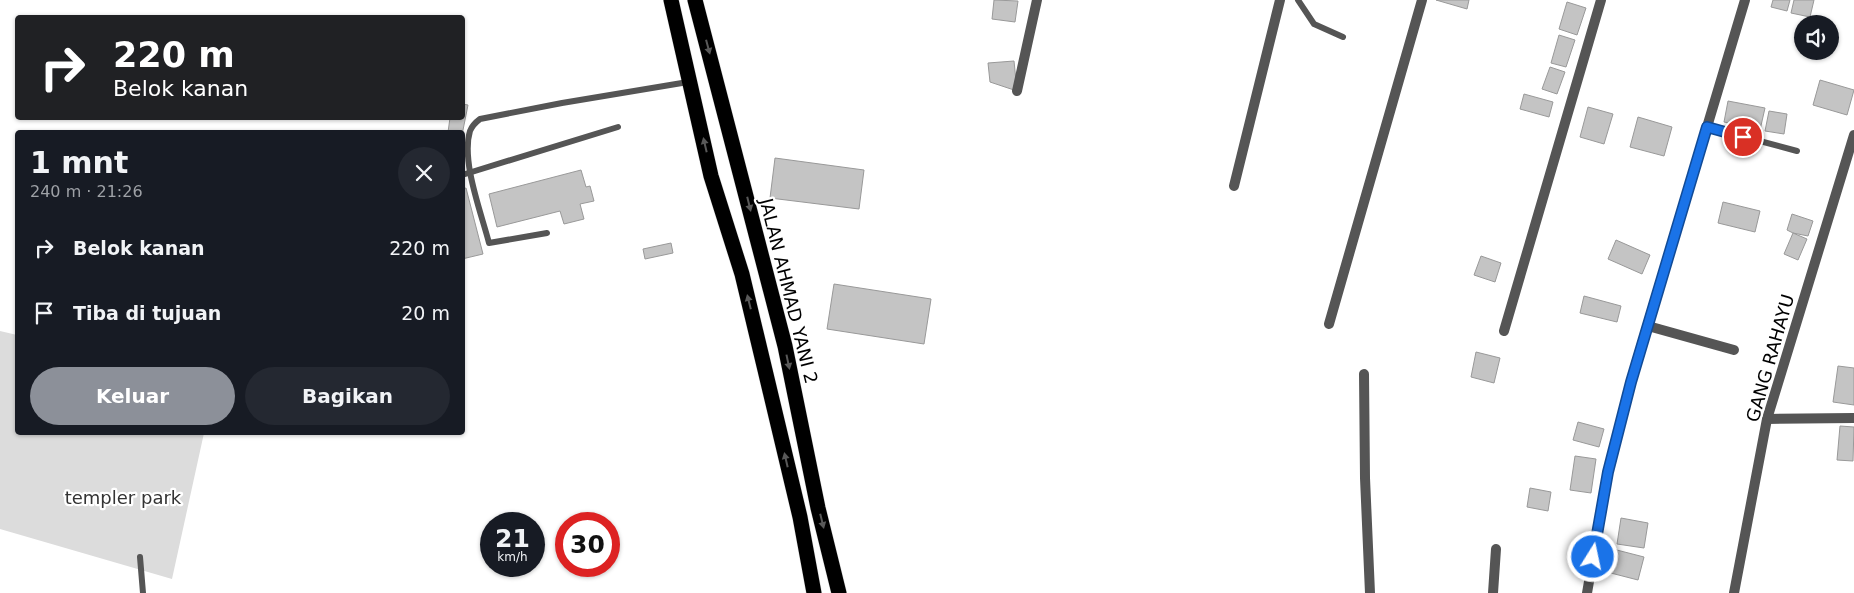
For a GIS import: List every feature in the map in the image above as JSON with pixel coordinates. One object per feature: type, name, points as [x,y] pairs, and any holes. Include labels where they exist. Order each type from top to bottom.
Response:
[{"type":"highway","points":[[671,0],[712,176],[742,274],[763,360],[800,517],[814,593]]},
{"type":"highway","name":"JALAN AHMAD YANI 2","points":[[695,0],[785,346],[818,508],[839,593]]},
{"type":"street","points":[[1017,91],[1038,0]]},
{"type":"street","points":[[1234,186],[1280,0]]},
{"type":"street","points":[[1329,324],[1422,0]]},
{"type":"street","points":[[1504,331],[1601,0]]},
{"type":"street","points":[[1587,593],[1608,472],[1636,364],[1745,0]]},
{"type":"street","name":"GANG RAHAYU","points":[[1734,593],[1768,419],[1854,135]]},
{"type":"street","points":[[1648,326],[1734,350]]},
{"type":"street","points":[[1364,374],[1364,478],[1370,593]]},
{"type":"street","points":[[1768,419],[1854,418]]},
{"type":"street","points":[[1493,593],[1496,549]]},
{"type":"lane","points":[[1298,0],[1314,24],[1343,38]]},
{"type":"lane","points":[[547,233],[489,243],[468,162],[470,131],[480,119],[690,81]]},
{"type":"lane","points":[[465,174],[618,127]]},
{"type":"lane","points":[[1707,127],[1797,151]]},
{"type":"lane","points":[[140,558],[144,593]]},
{"type":"green space","name":"templer park","points":[[0,331],[15,335],[15,435],[204,435],[172,579],[0,529]]},
{"type":"building","points":[[994,0],[1018,1],[1015,22],[992,19]]},
{"type":"building","points":[[1436,0],[1469,0],[1467,9]]},
{"type":"building","points":[[1773,0],[1790,0],[1787,11],[1771,7]]},
{"type":"building","points":[[1794,0],[1814,0],[1810,15],[1791,13]]},
{"type":"building","points":[[1567,2],[1586,8],[1577,35],[1559,29]]},
{"type":"building","points":[[1559,35],[1575,40],[1566,67],[1551,63]]},
{"type":"building","points":[[1014,61],[1017,91],[990,82],[988,63]]},
{"type":"building","points":[[1550,67],[1565,72],[1557,94],[1542,89]]},
{"type":"building","points":[[1820,80],[1854,90],[1847,115],[1813,105]]},
{"type":"building","points":[[1524,94],[1553,102],[1549,117],[1520,109]]},
{"type":"building","points":[[1728,101],[1765,108],[1760,130],[1724,122]]},
{"type":"building","points":[[465,104],[468,105],[465,120]]},
{"type":"building","points":[[1588,107],[1613,114],[1604,144],[1580,137]]},
{"type":"building","points":[[1769,111],[1787,114],[1784,134],[1765,131]]},
{"type":"building","points":[[1638,117],[1672,127],[1664,156],[1630,147]]},
{"type":"building","points":[[450,120],[465,120],[463,130],[448,130]]},
{"type":"building","points":[[775,158],[864,170],[859,209],[770,198]]},
{"type":"building","points":[[581,170],[586,187],[590,186],[594,201],[580,204],[584,219],[564,224],[560,211],[497,227],[489,194]]},
{"type":"building","points":[[465,188],[483,254],[465,258]]},
{"type":"building","points":[[1723,202],[1760,211],[1755,232],[1718,223]]},
{"type":"building","points":[[1792,214],[1813,221],[1808,236],[1787,230]]},
{"type":"building","points":[[1793,233],[1807,239],[1798,260],[1784,254]]},
{"type":"building","points":[[1616,240],[1650,255],[1642,274],[1608,259]]},
{"type":"building","points":[[671,243],[673,253],[645,259],[643,249]]},
{"type":"building","points":[[1481,256],[1501,263],[1495,282],[1474,275]]},
{"type":"building","points":[[834,284],[931,299],[924,344],[827,329]]},
{"type":"building","points":[[1584,296],[1621,306],[1617,322],[1580,313]]},
{"type":"building","points":[[1476,352],[1500,358],[1494,383],[1471,377]]},
{"type":"building","points":[[1838,366],[1854,368],[1854,405],[1833,402]]},
{"type":"building","points":[[1578,422],[1604,429],[1599,447],[1573,440]]},
{"type":"building","points":[[1840,426],[1854,427],[1853,461],[1837,460]]},
{"type":"building","points":[[1575,456],[1596,459],[1591,493],[1570,490]]},
{"type":"building","points":[[1530,488],[1551,492],[1548,511],[1527,507]]},
{"type":"building","points":[[1621,518],[1648,523],[1644,548],[1617,544]]},
{"type":"building","points":[[1609,548],[1644,557],[1638,580],[1603,571]]},
{"type":"route","points":[[1593,557],[1608,472],[1631,382],[1707,127],[1743,137]]}]
